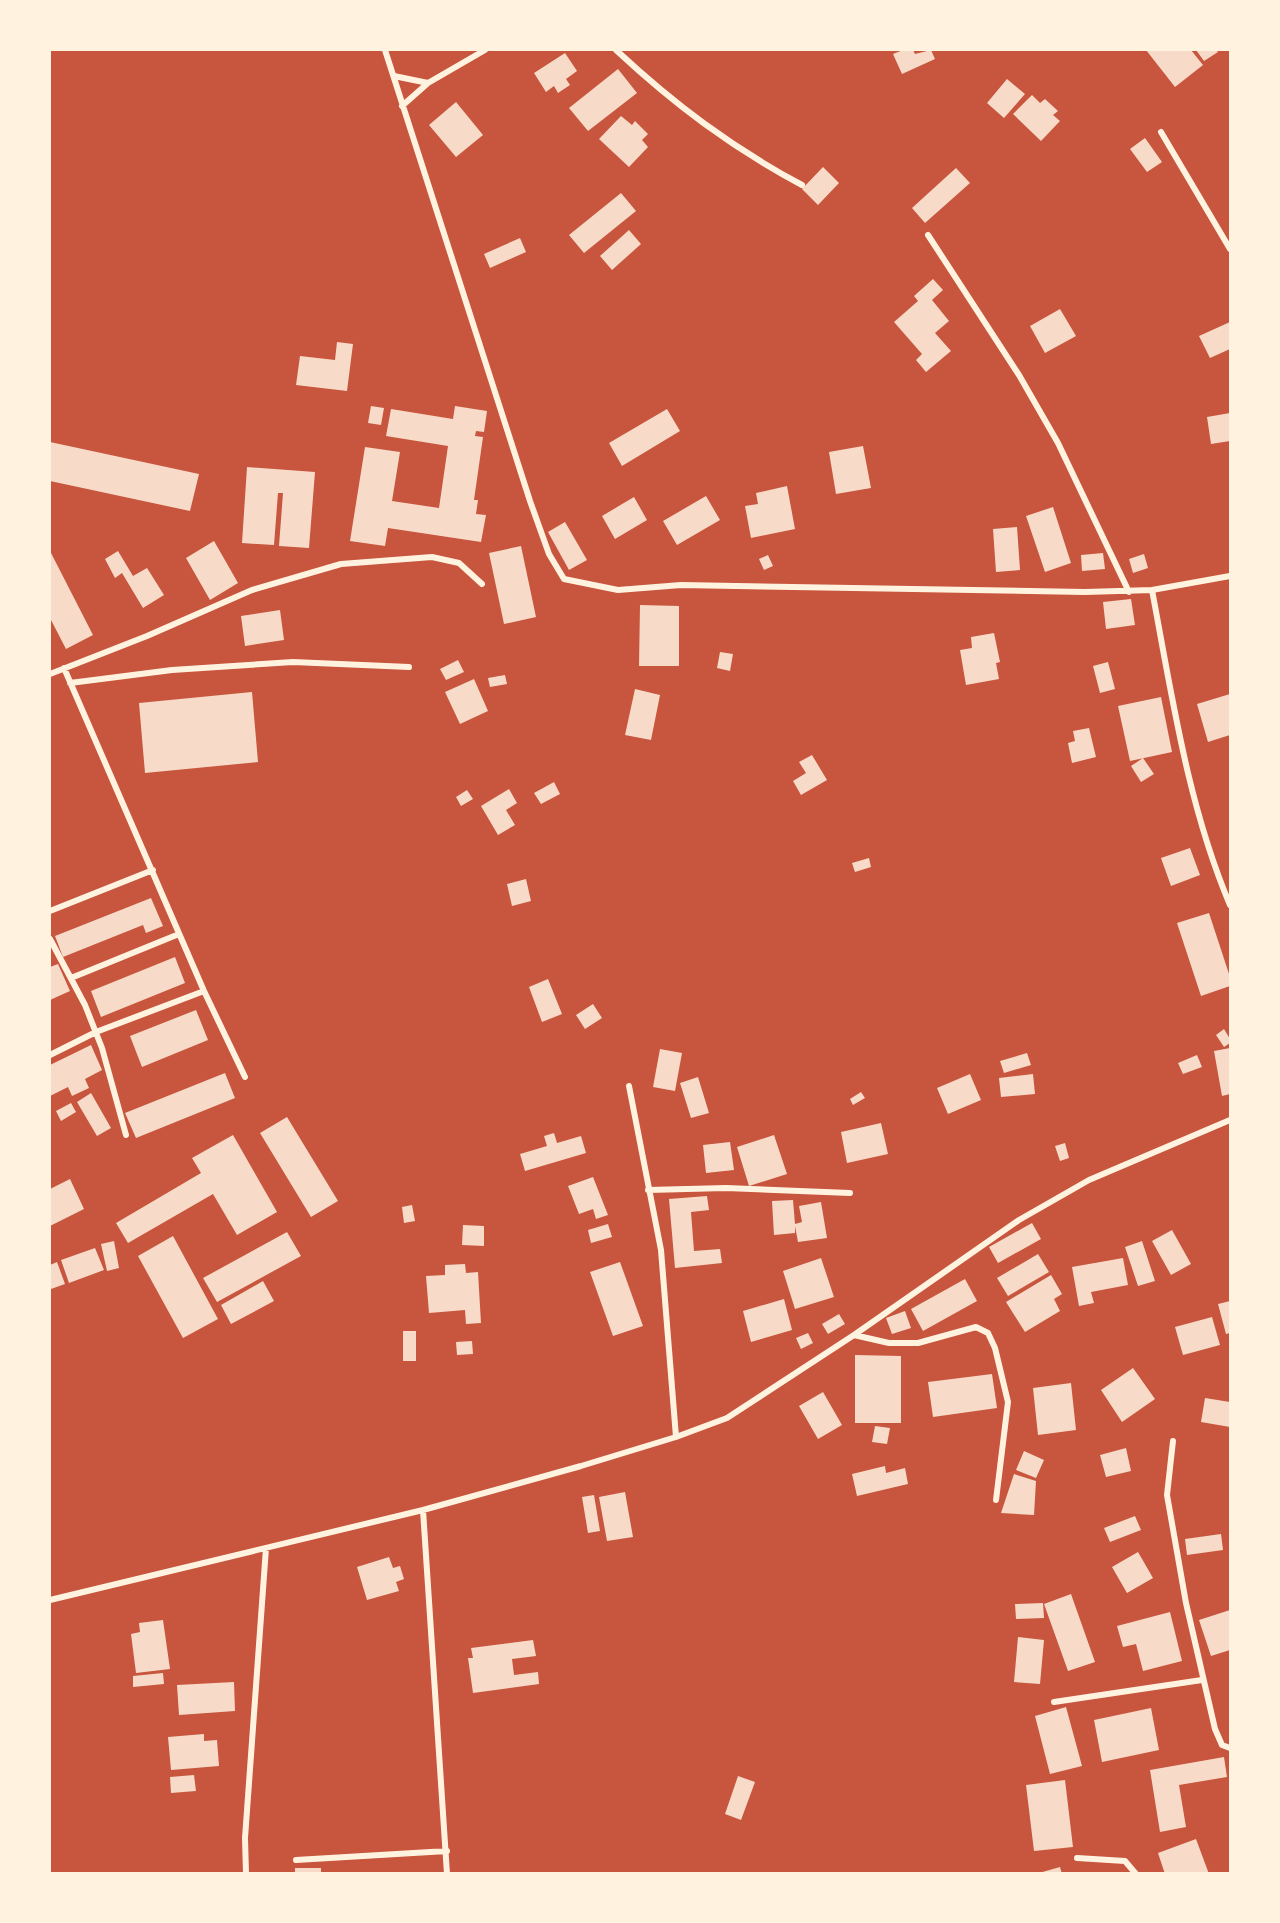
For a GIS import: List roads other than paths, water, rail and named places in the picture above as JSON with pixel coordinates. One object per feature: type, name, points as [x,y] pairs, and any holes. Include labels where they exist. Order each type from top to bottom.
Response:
[{"type":"street","points":[[385,50],[530,501],[549,554],[564,579],[618,590],[681,585],[1129,592],[1230,576]]},
{"type":"street","points":[[402,106],[428,83],[485,50]]},
{"type":"street","points":[[616,50],[710,130],[749,157],[802,185]]},
{"type":"street","points":[[394,76],[428,83]]},
{"type":"street","points":[[1161,132],[1230,249]]},
{"type":"street","points":[[928,235],[1019,375],[1058,443],[1129,592]]},
{"type":"street","points":[[50,674],[252,590],[341,564],[432,557],[459,563],[482,584]]},
{"type":"street","points":[[1152,590],[1198,813],[1211,861],[1230,905]]},
{"type":"street","points":[[70,683],[172,670],[293,662],[409,667]]},
{"type":"street","points":[[64,668],[204,991],[245,1077]]},
{"type":"street","points":[[50,911],[153,870]]},
{"type":"street","points":[[71,978],[179,934]]},
{"type":"street","points":[[50,939],[96,1032],[126,1135]]},
{"type":"street","points":[[50,1055],[96,1032],[204,991]]},
{"type":"street","points":[[629,1086],[661,1250],[676,1437]]},
{"type":"street","points":[[50,1600],[423,1510],[676,1437],[727,1418],[854,1335],[1029,1214],[1089,1180],[1230,1120]]},
{"type":"street","points":[[648,1190],[726,1188],[850,1193]]},
{"type":"street","points":[[854,1335],[889,1343],[908,1343],[976,1328],[988,1333],[995,1348],[1008,1402],[996,1500]]},
{"type":"street","points":[[1173,1442],[1167,1495],[1202,1680],[1215,1729],[1222,1744],[1230,1748]]},
{"type":"street","points":[[423,1510],[447,1874]]},
{"type":"street","points":[[246,1874],[245,1838],[266,1548]]},
{"type":"street","points":[[1054,1702],[1202,1680]]},
{"type":"street","points":[[296,1860],[447,1851]]},
{"type":"street","points":[[1077,1858],[1125,1861],[1136,1874]]}]
